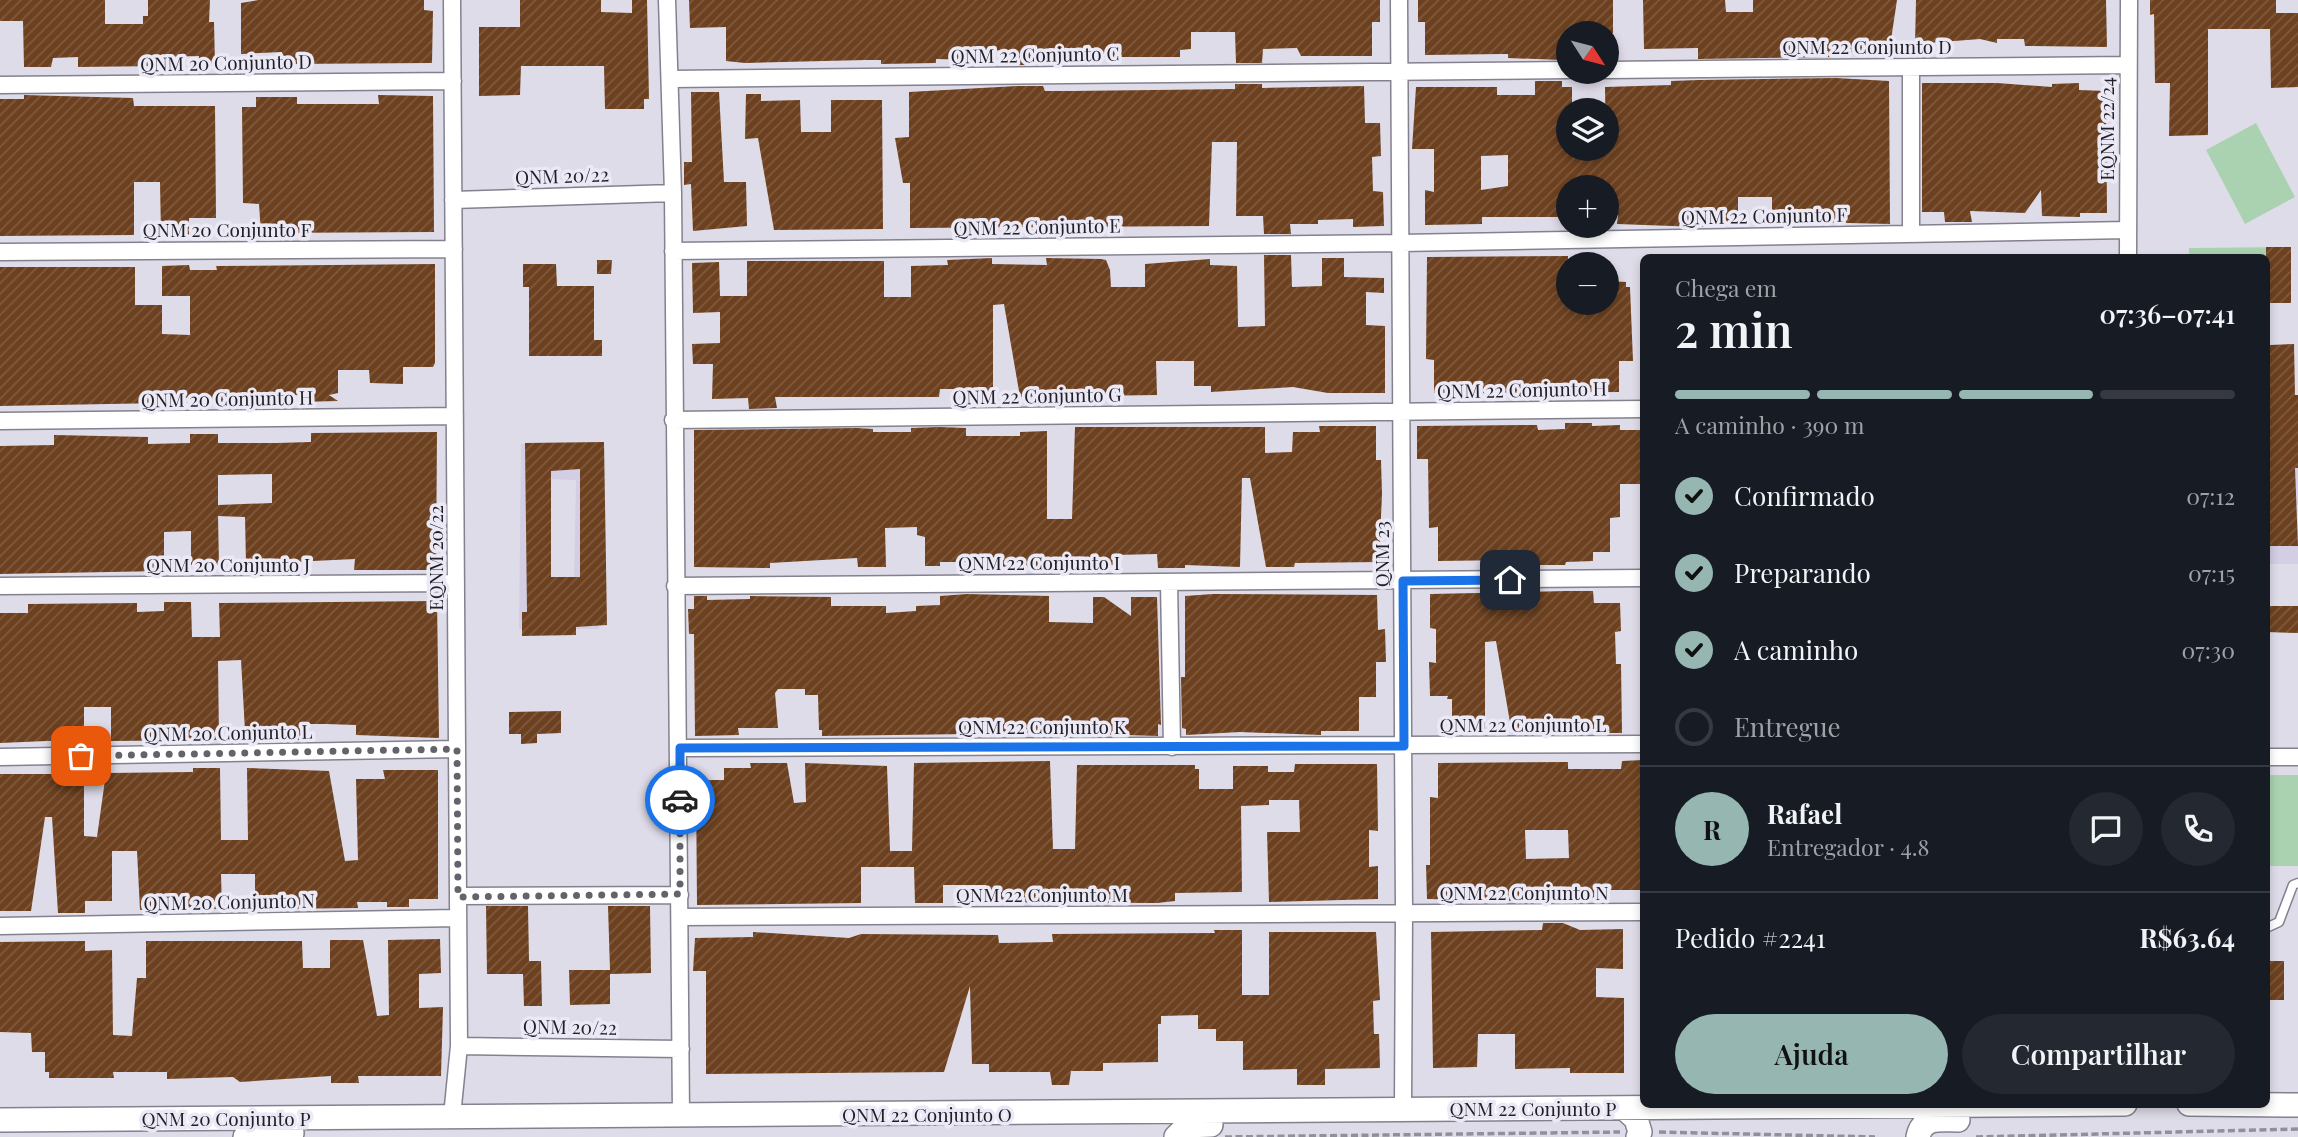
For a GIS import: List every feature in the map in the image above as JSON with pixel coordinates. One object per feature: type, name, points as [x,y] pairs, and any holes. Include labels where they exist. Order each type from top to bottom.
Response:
[{"type":"main road","points":[[2270,1105],[2298,1105]]},
{"type":"main road","name":"QNM 22 Conjunto P","points":[[1403,1108],[1640,1108]]},
{"type":"main road","name":"QNM 22 Conjunto O","points":[[452,1116],[883,1115],[1357,1111],[1403,1108]]},
{"type":"main road","points":[[1624,1108],[1636,1119],[1639,1134]]},
{"type":"main road","points":[[1918,1137],[1922,1125],[1931,1120],[2023,1119],[2098,1108]]},
{"type":"main road","points":[[1176,1137],[1187,1126],[1285,1122],[1357,1111]]},
{"type":"main road","points":[[883,1115],[898,1127],[900,1137]]},
{"type":"main road","name":"QNM 20 Conjunto P","points":[[0,1120],[452,1116]]},
{"type":"main road","points":[[244,1137],[340,1132],[409,1117]]},
{"type":"street","name":"EQNM 20/22","points":[[452,0],[459,1046],[452,1116]]},
{"type":"street","points":[[667,0],[673,193],[675,586],[680,748],[681,1115]]},
{"type":"street","name":"QNM 23","points":[[1399,0],[1404,746],[1403,1108]]},
{"type":"street","name":"EQNM 22/24","points":[[2128,254],[2129,0]]},
{"type":"street","name":"QNM 22 Conjunto D","points":[[1619,69],[2127,65]]},
{"type":"street","points":[[1911,67],[1911,234]]},
{"type":"street","points":[[1400,71],[1556,70]]},
{"type":"street","name":"QNM 22 Conjunto C","points":[[671,79],[1400,71]]},
{"type":"street","name":"QNM 20 Conjunto D","points":[[0,85],[453,81]]},
{"type":"street","name":"QNM 20/22","points":[[453,200],[673,193]]},
{"type":"street","name":"QNM 22 Conjunto F","points":[[1401,243],[2128,230]]},
{"type":"street","name":"QNM 22 Conjunto E","points":[[673,251],[1401,243]]},
{"type":"street","name":"QNM 20 Conjunto F","points":[[0,252],[454,249]]},
{"type":"street","name":"QNM 22 Conjunto H","points":[[1402,412],[1640,409]]},
{"type":"street","name":"QNM 22 Conjunto G","points":[[673,420],[1402,412]]},
{"type":"street","name":"QNM 20 Conjunto H","points":[[0,421],[455,416]]},
{"type":"street","name":"QNM 22 Conjunto I","points":[[675,586],[1640,578]]},
{"type":"street","name":"QNM 20 Conjunto J","points":[[0,586],[456,583]]},
{"type":"street","points":[[1169,583],[1172,747]]},
{"type":"street","name":"QNM 22 Conjunto L","points":[[1404,746],[1640,744]]},
{"type":"street","name":"QNM 22 Conjunto K","points":[[680,748],[1404,746]]},
{"type":"street","name":"QNM 20 Conjunto L","points":[[0,757],[457,749]]},
{"type":"street","points":[[2270,757],[2298,757]]},
{"type":"street","points":[[458,897],[680,894]]},
{"type":"street","name":"QNM 22 Conjunto N","points":[[1404,914],[1640,912]]},
{"type":"street","name":"QNM 22 Conjunto M","points":[[680,916],[1404,914]]},
{"type":"street","name":"QNM 20 Conjunto N","points":[[0,926],[458,918]]},
{"type":"street","name":"QNM 20/22","points":[[459,1046],[681,1049]]},
{"type":"lane","points":[[2270,926],[2279,922],[2293,885],[2298,883]]},
{"type":"path","points":[[1976,1137],[2298,1129]]},
{"type":"path","points":[[1213,1137],[1639,1134],[1875,1137]]},
{"type":"shaded area","points":[[2270,347],[2293,347],[2293,397],[2298,398],[2298,505],[2293,506],[2293,525],[2298,525],[2298,564],[2270,564]]},
{"type":"shaded area","points":[[521,444],[601,444],[599,629],[519,629]],"holes":[[[547,479],[576,480],[574,581],[545,581]]]},
{"type":"green space","points":[[2256,123],[2295,197],[2245,224],[2206,150]]},
{"type":"green space","points":[[2291,247],[2291,303],[2270,303],[2270,254],[2189,254],[2189,248]]},
{"type":"green space","points":[[2270,775],[2298,775],[2298,866],[2270,866]]},
{"type":"building","points":[[0,0],[105,0],[105,24],[143,24],[143,16],[148,16],[148,0],[210,0],[209,22],[214,22],[215,65],[199,65],[199,56],[159,57],[160,66],[78,67],[78,57],[53,58],[51,67],[24,67],[23,21],[0,21]]},
{"type":"building","points":[[259,0],[424,0],[424,10],[433,11],[432,63],[282,64],[282,52],[241,54],[241,3]]},
{"type":"building","points":[[520,0],[601,0],[601,12],[632,13],[632,0],[647,0],[649,99],[644,99],[644,109],[605,109],[604,66],[521,66],[520,95],[479,96],[479,27],[520,27]]},
{"type":"building","points":[[689,0],[1380,0],[1380,22],[1372,22],[1372,56],[1301,56],[1297,48],[1263,49],[1262,63],[1236,63],[1235,32],[1191,32],[1191,49],[1180,50],[1180,57],[1057,57],[1044,58],[1044,65],[1017,65],[1016,50],[975,51],[974,60],[936,59],[936,63],[881,64],[881,60],[865,60],[745,63],[726,61],[726,27],[690,28]]},
{"type":"building","points":[[1418,0],[1613,0],[1613,21],[1556,21],[1556,60],[1508,58],[1508,54],[1425,55],[1425,22],[1418,22]]},
{"type":"building","points":[[1643,0],[1725,0],[1726,12],[1753,12],[1753,0],[1897,0],[1889,53],[1834,52],[1835,57],[1698,59],[1698,48],[1644,49]]},
{"type":"building","points":[[1916,0],[2106,0],[2107,47],[2025,46],[2024,39],[1997,39],[1997,43],[1980,39],[1915,44]]},
{"type":"building","points":[[2150,0],[2276,0],[2276,13],[2298,13],[2298,87],[2271,88],[2270,29],[2208,29],[2208,135],[2169,136],[2170,83],[2155,83],[2154,14],[2150,15]]},
{"type":"building","points":[[1836,78],[1889,81],[1890,224],[1808,222],[1809,214],[1772,213],[1772,197],[1738,197],[1738,221],[1700,227],[1619,224],[1619,175],[1556,175],[1556,217],[1482,217],[1482,224],[1425,225],[1425,190],[1434,192],[1434,149],[1412,149],[1416,87],[1497,87],[1497,95],[1535,95],[1535,81],[1556,81],[1556,84],[1562,84],[1562,87],[1572,87],[1572,98],[1556,98],[1556,161],[1619,161],[1619,98],[1605,98],[1605,87],[1671,85],[1671,81]],"holes":[[[1508,155],[1508,186],[1481,190],[1481,156]]]},
{"type":"building","points":[[1922,83],[1997,83],[2052,87],[2052,84],[2079,83],[2079,90],[2106,91],[2107,213],[2080,213],[2080,217],[2042,216],[2041,190],[2025,213],[1970,211],[1972,222],[1945,222],[1944,212],[1922,212]]},
{"type":"building","points":[[1235,84],[1262,84],[1262,88],[1364,86],[1365,123],[1380,123],[1381,156],[1372,157],[1373,191],[1383,192],[1384,226],[1353,227],[1353,219],[1318,220],[1318,224],[1290,224],[1291,234],[1264,234],[1263,216],[1236,216],[1237,142],[1212,142],[1209,226],[910,228],[910,183],[903,183],[895,138],[909,137],[909,92],[1017,86],[1043,86],[1045,91],[1235,89]]},
{"type":"building","points":[[691,92],[719,92],[724,182],[746,182],[747,226],[693,231],[691,184],[684,185],[684,162],[692,162]]},
{"type":"building","points":[[746,94],[761,94],[761,101],[800,100],[801,132],[831,132],[831,100],[882,100],[883,229],[774,230],[758,138],[745,139]]},
{"type":"building","points":[[24,95],[133,98],[134,106],[215,106],[216,218],[189,218],[189,235],[161,235],[160,182],[134,182],[134,235],[0,236],[0,99],[24,99]]},
{"type":"building","points":[[378,95],[433,96],[434,232],[261,233],[259,204],[243,203],[242,107],[256,107],[256,97],[297,97],[297,104],[379,104]]},
{"type":"building","points":[[2266,247],[2291,247],[2291,303],[2270,303],[2270,254],[2266,254]]},
{"type":"building","points":[[1264,255],[1291,255],[1292,287],[1322,286],[1322,258],[1344,258],[1344,277],[1384,278],[1384,293],[1366,292],[1366,325],[1385,326],[1385,393],[1328,393],[1293,387],[1211,392],[1211,386],[1194,386],[1194,361],[1156,361],[1157,395],[1020,397],[1004,304],[993,305],[993,396],[965,396],[965,389],[940,389],[939,397],[775,397],[777,408],[749,409],[748,398],[712,399],[713,364],[693,364],[692,344],[720,343],[720,312],[693,313],[692,263],[719,262],[720,296],[747,296],[747,261],[884,261],[884,297],[911,297],[911,266],[948,265],[947,260],[992,258],[992,264],[1047,265],[1046,258],[1101,259],[1106,260],[1110,270],[1111,287],[1145,287],[1145,264],[1210,259],[1210,265],[1237,266],[1238,327],[1265,326]]},
{"type":"building","points":[[1556,256],[1556,315],[1619,315],[1619,282],[1626,282],[1626,287],[1630,287],[1633,361],[1619,361],[1619,392],[1483,393],[1483,387],[1449,388],[1449,393],[1434,393],[1434,360],[1426,359],[1427,257]]},
{"type":"building","points":[[597,260],[612,260],[611,274],[597,274]]},
{"type":"building","points":[[435,264],[435,363],[433,367],[403,367],[403,384],[370,383],[369,370],[338,370],[338,393],[329,395],[338,401],[299,402],[299,395],[271,396],[271,402],[233,403],[163,395],[163,403],[0,406],[0,267],[135,267],[135,305],[162,305],[162,334],[190,335],[190,296],[162,296],[162,266],[189,265],[190,270],[217,270],[216,266]]},
{"type":"building","points":[[523,264],[556,264],[557,286],[594,286],[594,340],[602,340],[602,356],[529,356],[529,287],[523,287]]},
{"type":"building","points":[[2294,344],[2295,395],[2298,395],[2298,468],[2295,468],[2298,546],[2270,546],[2270,345]]},
{"type":"building","points":[[1565,423],[1592,423],[1592,426],[1620,425],[1620,430],[1640,430],[1640,484],[1620,484],[1620,517],[1610,518],[1610,552],[1593,552],[1593,561],[1566,562],[1565,565],[1538,565],[1538,561],[1511,560],[1438,561],[1438,527],[1429,528],[1428,459],[1417,459],[1417,426],[1537,425],[1538,430],[1565,429]]},
{"type":"building","points":[[1319,426],[1376,426],[1376,460],[1381,460],[1382,494],[1379,562],[1295,563],[1294,567],[1266,567],[1250,478],[1242,478],[1240,567],[1185,565],[1185,568],[1158,568],[1157,554],[1115,555],[1114,565],[1103,565],[1104,568],[967,566],[967,562],[940,562],[940,566],[925,566],[925,537],[917,535],[917,527],[885,528],[886,567],[858,567],[857,558],[770,563],[770,568],[694,567],[694,430],[857,428],[873,429],[873,432],[911,432],[911,428],[939,427],[966,428],[966,436],[1020,436],[1020,432],[1047,431],[1047,519],[1072,519],[1075,427],[1265,427],[1265,453],[1292,452],[1293,432],[1320,432]]},
{"type":"building","points":[[437,432],[436,570],[354,570],[355,559],[246,564],[245,517],[218,516],[219,565],[191,565],[191,531],[164,532],[164,571],[0,574],[0,446],[54,445],[54,435],[148,437],[148,444],[190,443],[190,434],[218,434],[218,443],[311,442],[311,433]],"holes":[[[272,474],[272,503],[218,505],[218,475]]]},
{"type":"building","points":[[604,442],[607,625],[576,627],[576,635],[522,636],[522,612],[527,612],[525,443]],"holes":[[[580,469],[580,577],[551,577],[551,471]]]},
{"type":"building","points":[[1593,591],[1594,603],[1620,603],[1621,631],[1615,632],[1616,664],[1621,664],[1622,733],[1594,733],[1594,729],[1539,729],[1540,734],[1512,734],[1496,641],[1485,642],[1485,729],[1452,729],[1452,699],[1447,699],[1448,696],[1430,696],[1429,662],[1436,663],[1436,629],[1430,628],[1430,594]]},
{"type":"building","points":[[1377,595],[1378,630],[1385,629],[1386,662],[1376,662],[1376,697],[1359,697],[1359,731],[1321,731],[1321,735],[1240,732],[1186,735],[1186,729],[1182,728],[1181,677],[1185,677],[1185,596]]},
{"type":"building","points":[[694,596],[707,596],[707,600],[750,599],[750,596],[831,597],[831,606],[886,606],[886,613],[916,611],[916,606],[940,605],[940,596],[1049,596],[1049,622],[1093,623],[1093,597],[1104,597],[1131,616],[1131,597],[1157,597],[1161,725],[1158,724],[1158,736],[1093,734],[1091,721],[1065,721],[1065,733],[1002,733],[1002,726],[970,726],[969,734],[822,736],[822,730],[819,730],[818,695],[805,695],[805,689],[778,689],[775,693],[778,728],[738,728],[739,735],[695,736],[694,634],[689,634],[688,609],[694,609]]},
{"type":"building","points":[[437,601],[439,738],[356,735],[356,725],[299,724],[302,740],[274,740],[273,731],[245,731],[241,660],[218,661],[219,740],[111,741],[111,707],[84,707],[84,735],[69,732],[70,740],[0,743],[0,613],[28,613],[28,604],[137,603],[137,612],[164,611],[164,602],[191,602],[192,637],[220,637],[219,603]]},
{"type":"building","points":[[2270,606],[2298,606],[2298,633],[2270,632]]},
{"type":"building","points":[[561,711],[561,733],[537,734],[537,743],[521,744],[521,734],[509,734],[509,712]]},
{"type":"building","points":[[1640,760],[1640,890],[1596,890],[1596,898],[1569,898],[1569,902],[1427,899],[1430,797],[1438,798],[1438,763],[1568,762],[1568,769],[1621,769],[1622,761]],"holes":[[[1525,830],[1568,830],[1569,858],[1526,859]]]},
{"type":"building","points":[[1050,761],[1053,849],[1075,849],[1077,765],[1195,765],[1195,769],[1199,769],[1199,789],[1233,789],[1233,766],[1268,766],[1268,772],[1294,772],[1295,764],[1377,764],[1378,831],[1369,830],[1369,867],[1378,866],[1378,899],[1269,902],[1267,832],[1300,832],[1299,800],[1269,800],[1269,805],[1241,806],[1242,892],[1175,893],[1175,901],[1157,903],[987,902],[986,885],[943,885],[943,903],[915,903],[914,867],[861,867],[861,903],[697,905],[696,780],[724,780],[724,768],[751,768],[750,763],[787,763],[794,803],[806,802],[805,763],[887,766],[890,851],[912,851],[914,763]]},
{"type":"building","points":[[193,768],[220,768],[221,840],[248,840],[247,768],[329,771],[345,861],[358,860],[356,779],[385,779],[383,770],[438,770],[438,899],[409,899],[409,907],[387,907],[387,902],[357,902],[358,908],[276,909],[276,899],[255,899],[255,874],[221,874],[222,909],[140,910],[137,851],[112,851],[112,901],[85,901],[85,913],[58,913],[52,817],[45,817],[31,911],[0,911],[0,774],[84,774],[84,836],[97,837],[106,773],[193,772]]},
{"type":"building","points":[[486,906],[528,906],[529,961],[541,961],[542,1006],[524,1006],[523,974],[487,974]]},
{"type":"building","points":[[608,906],[650,906],[651,973],[610,974],[610,1004],[570,1005],[569,970],[610,970]]},
{"type":"building","points":[[1543,923],[1563,923],[1580,930],[1623,929],[1623,969],[1596,968],[1596,997],[1624,998],[1624,1073],[1570,1073],[1570,1068],[1515,1069],[1515,1034],[1478,1034],[1477,1067],[1433,1068],[1431,932],[1542,930]]},
{"type":"building","points":[[1214,930],[1242,930],[1242,995],[1269,995],[1269,932],[1376,932],[1380,1000],[1373,1001],[1374,1034],[1379,1034],[1380,1068],[1325,1069],[1325,1085],[1297,1085],[1297,1069],[1243,1070],[1243,1041],[1216,1041],[1216,1029],[1198,1029],[1198,1015],[1161,1016],[1161,1024],[1158,1024],[1158,1062],[1103,1063],[1103,1071],[1071,1071],[1069,1085],[1052,1085],[1050,1072],[989,1072],[989,1064],[972,1064],[970,986],[944,1072],[706,1074],[706,971],[693,971],[695,938],[753,937],[753,932],[849,938],[861,934],[998,935],[999,943],[1053,942],[1052,934],[1215,933]]},
{"type":"building","points":[[440,939],[441,973],[419,974],[419,1008],[443,1007],[441,1076],[358,1076],[359,1083],[331,1083],[331,1076],[240,1082],[233,1077],[167,1079],[167,1072],[113,1072],[114,1078],[49,1078],[49,1072],[45,1072],[45,1052],[32,1052],[31,1033],[0,1032],[0,942],[85,941],[85,951],[112,950],[113,1035],[132,1036],[137,978],[146,978],[146,941],[302,941],[303,968],[330,968],[330,940],[363,940],[377,1016],[389,1015],[388,940]]},
{"type":"building","points":[[2270,961],[2284,961],[2284,1000],[2270,1000]]},
{"type":"way so far","points":[[81,756],[457,749],[458,897],[680,894],[680,800]]},
{"type":"route","points":[[680,800],[680,748],[1404,746],[1403,581],[1510,580]]}]
